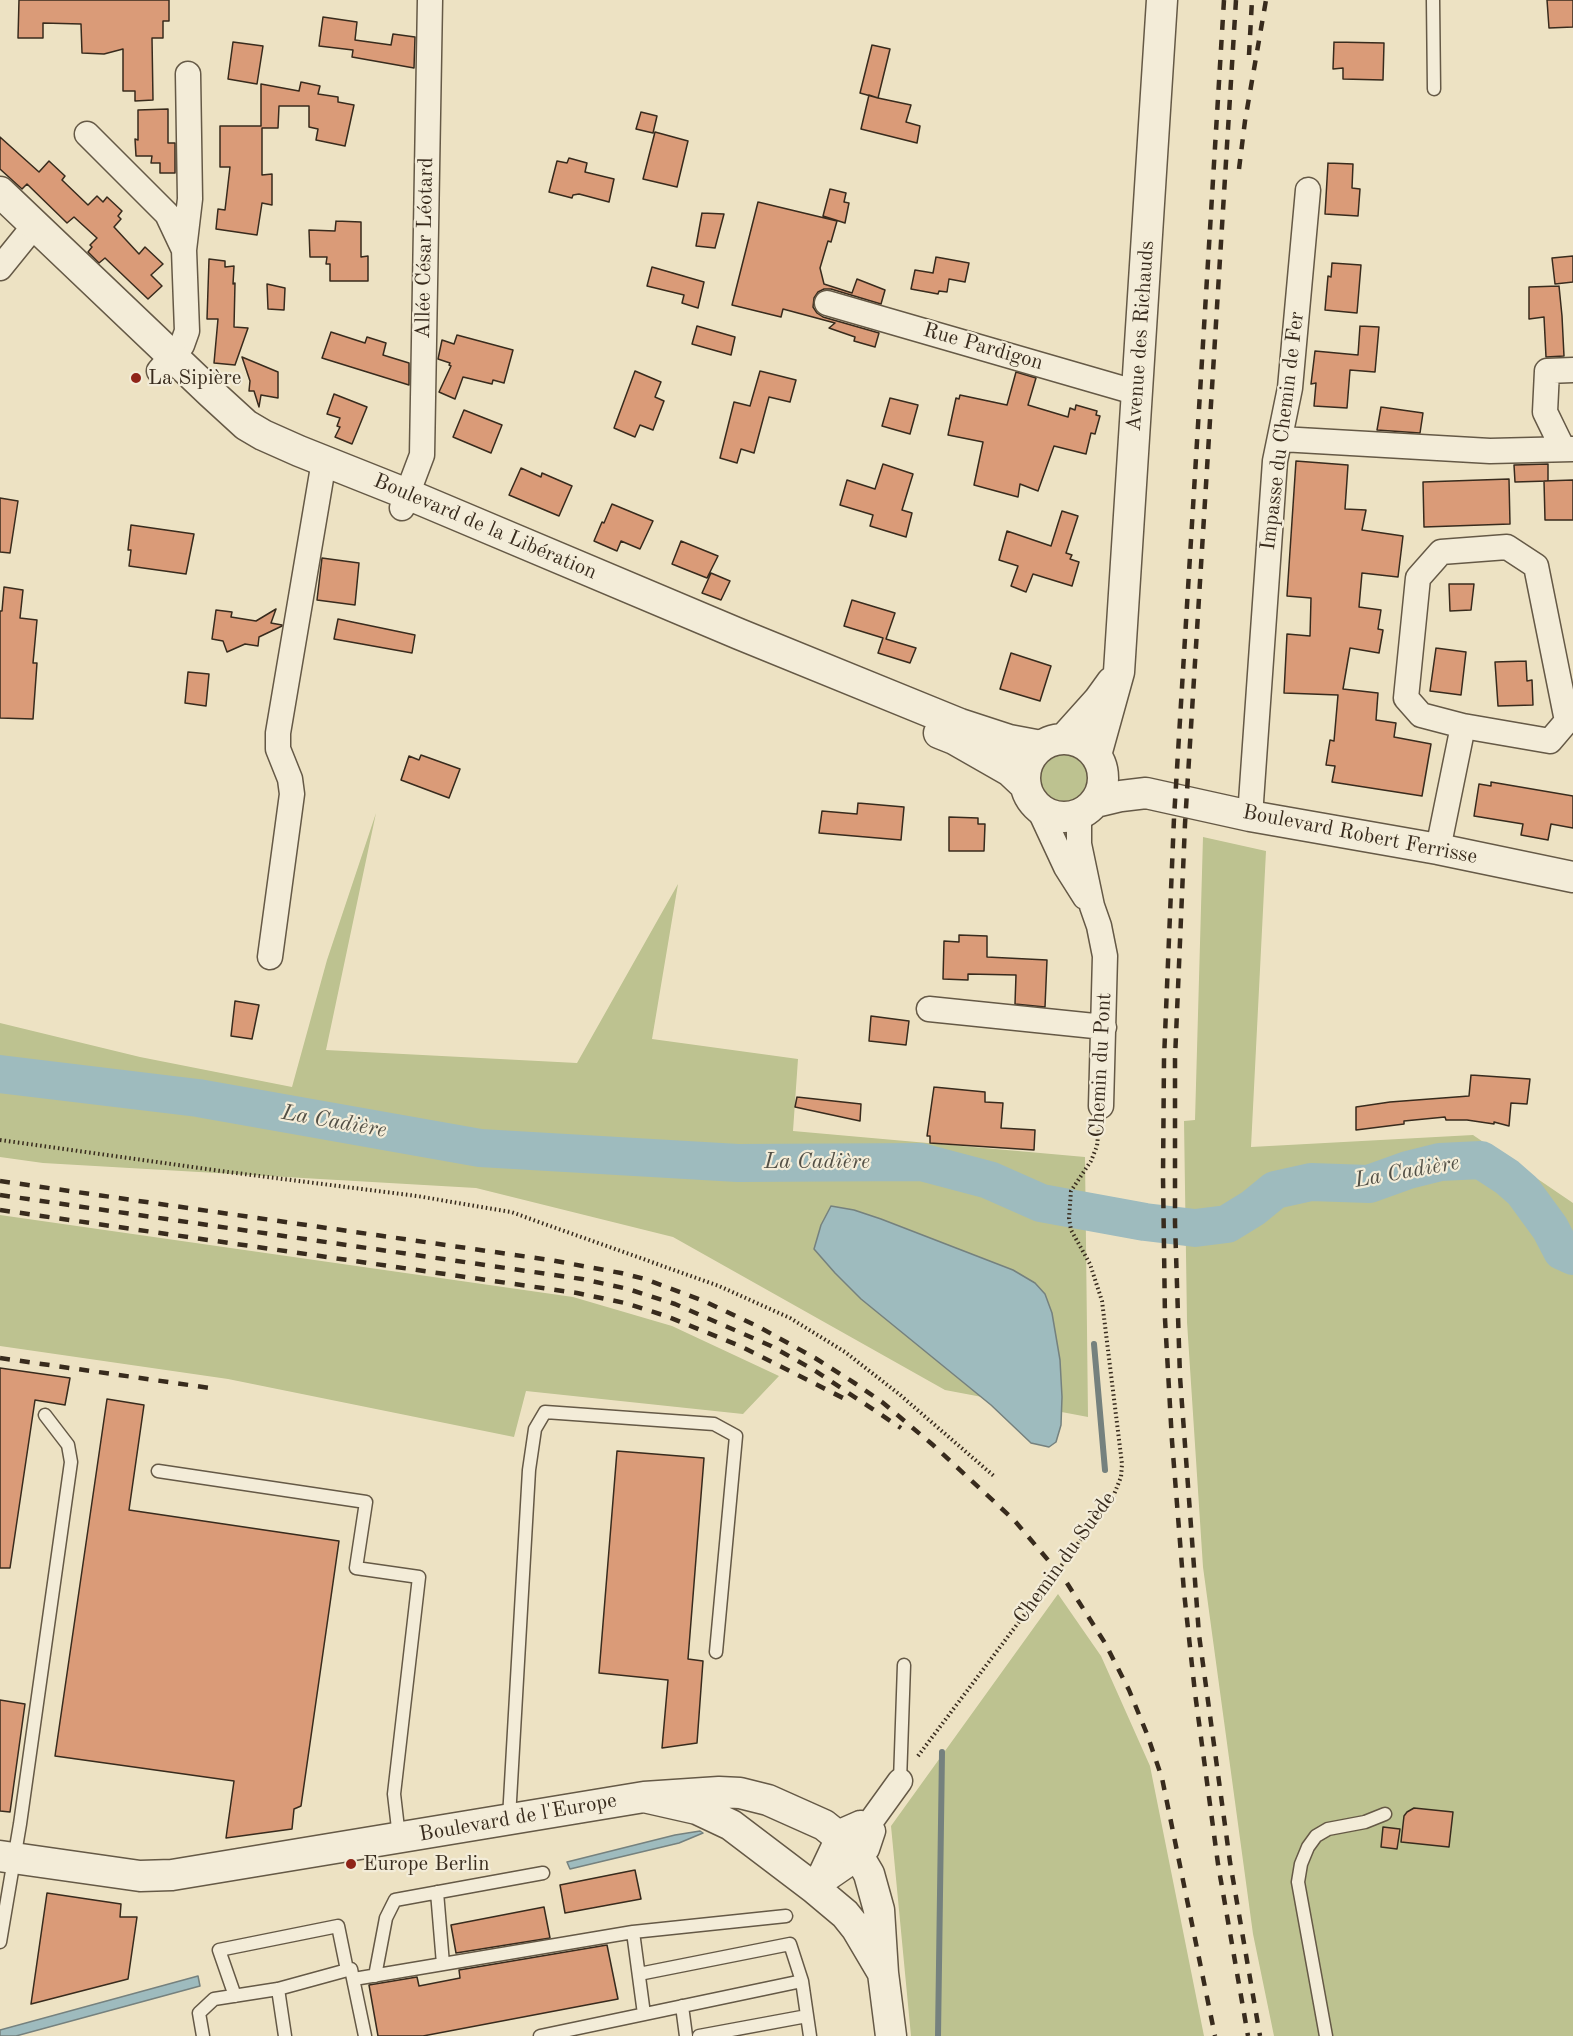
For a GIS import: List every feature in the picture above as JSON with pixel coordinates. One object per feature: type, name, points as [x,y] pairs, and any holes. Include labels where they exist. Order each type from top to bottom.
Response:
[{"type":"street","name":"Allée César Léotard","points":[[405,501],[422,455],[430,0]]},
{"type":"street","name":"Avenue des Richauds","points":[[1099,759],[1119,672],[1162,0]]},
{"type":"street","points":[[166,364],[182,345],[187,331],[184,250],[189,199],[188,74]]},
{"type":"street","points":[[87,134],[167,214],[184,250]]},
{"type":"street","name":"Impasse du Chemin de Fer","points":[[1250,816],[1275,460],[1290,388],[1308,190]]},
{"type":"street","name":"Boulevard de la Libération","points":[[0,192],[29,232],[166,364],[246,425],[322,468],[960,724],[1009,740],[1053,742]]},
{"type":"street","name":"Boulevard de la Libération","points":[[0,216],[29,232]]},
{"type":"street","points":[[0,268],[29,232]]},
{"type":"street","name":"Rue Pardigon","points":[[827,303],[1138,393]]},
{"type":"street","points":[[1568,449],[1545,412],[1547,370],[1573,370]]},
{"type":"street","points":[[1281,439],[1490,451],[1568,449]]},
{"type":"street","points":[[270,957],[292,794],[290,778],[278,749],[278,733],[322,468]]},
{"type":"street","name":"Boulevard de la Libération","points":[[405,501],[954,740],[1010,771],[1032,798]]},
{"type":"street","points":[[1507,548],[1536,566],[1567,721],[1550,741],[1463,726],[1421,716],[1406,698],[1418,578],[1441,552],[1507,548]]},
{"type":"street","points":[[1053,742],[1082,743],[1099,759],[1104,773],[1104,783],[1088,809],[1065,818],[1052,816],[1032,798],[1025,775],[1027,764],[1033,754],[1053,742],[1099,700],[1119,672]]},
{"type":"street","points":[[1438,849],[1463,726]]},
{"type":"street","name":"Boulevard Robert Ferrisse","points":[[1099,759],[1146,793]]},
{"type":"street","name":"Boulevard Robert Ferrisse","points":[[1088,809],[1121,796],[1146,793],[1250,816],[1438,849],[1573,877]]},
{"type":"street","name":"Chemin du Pont","points":[[1032,798],[1066,867],[1092,906]]},
{"type":"street","name":"Chemin du Pont","points":[[1088,809],[1079,844],[1105,956],[1101,1106]]},
{"type":"street","points":[[928,1009],[1104,1027]]},
{"type":"street","points":[[869,1824],[900,1781]]},
{"type":"street","name":"Boulevard de l'Europe","points":[[7,1857],[141,1876],[172,1875],[644,1797],[719,1792],[740,1793],[768,1800],[824,1825],[839,1835],[859,1857],[869,1874],[879,1910],[883,1973],[891,2036]]},
{"type":"street","name":"Boulevard de l'Europe","points":[[644,1797],[697,1809],[731,1825],[814,1888],[844,1914],[857,1929],[883,1973]]},
{"type":"street","points":[[814,1888],[839,1835],[844,1830],[860,1823],[869,1824]]},
{"type":"street","points":[[814,1888],[867,1849],[873,1831],[869,1824]]},
{"type":"lane","points":[[1433,0],[1434,89]]},
{"type":"lane","points":[[509,1819],[529,1470],[535,1429],[545,1412],[714,1424],[736,1437],[716,1652]]},
{"type":"lane","points":[[0,1942],[7,1857],[71,1462],[68,1445],[45,1415]]},
{"type":"lane","points":[[158,1471],[366,1502],[356,1568],[419,1577],[394,1794],[399,1838]]},
{"type":"lane","points":[[900,1781],[904,1665]]},
{"type":"lane","points":[[1326,2036],[1298,1882],[1301,1864],[1308,1846],[1316,1836],[1328,1829],[1375,1819],[1385,1814]]},
{"type":"lane","points":[[375,1976],[386,1918],[395,1900],[543,1873]]},
{"type":"lane","points":[[437,1892],[443,1964]]},
{"type":"lane","points":[[203,2036],[200,2013],[214,1999],[350,1975],[375,1976],[633,1932],[786,1916]]},
{"type":"lane","points":[[235,1996],[219,1950],[338,1926],[365,2036]]},
{"type":"lane","points":[[633,1932],[644,2014]]},
{"type":"lane","points":[[639,1974],[790,1944],[802,1981],[810,2036]]},
{"type":"lane","points":[[540,2036],[802,1981]]},
{"type":"lane","points":[[278,1989],[285,2036]]},
{"type":"lane","points":[[681,2006],[686,2036]]},
{"type":"lane","points":[[699,2036],[807,2016]]},
{"type":"path","name":"Chemin du Pont","points":[[1069,1218],[1071,1191],[1091,1161],[1097,1146],[1101,1106]]},
{"type":"path","points":[[0,1140],[417,1196],[511,1212],[719,1286],[790,1318],[844,1352],[899,1394],[994,1477]]},
{"type":"path","name":"Chemin du Suède","points":[[900,1781],[1113,1497],[1121,1477],[1122,1464],[1102,1301],[1089,1264],[1071,1230],[1069,1218]]},
{"type":"green space","points":[[1059,750],[1069,750],[1078,754],[1086,762],[1090,776],[1086,790],[1078,798],[1069,802],[1059,802],[1050,798],[1042,790],[1038,781],[1038,771],[1042,762],[1050,754]]},
{"type":"green space","points":[[376,813],[326,1050],[577,1063],[678,884],[652,1039],[798,1059],[793,1131],[1085,1157],[1088,1417],[945,1390],[673,1237],[476,1188],[43,1163],[0,1157],[0,1023],[140,1057],[292,1087],[327,960]]},
{"type":"green space","points":[[1203,837],[1266,851],[1251,1147],[1473,1135],[1573,1203],[1573,2036],[1274,2036],[1253,1934],[1203,1567],[1187,1322],[1184,1121],[1195,1120]]},
{"type":"green space","points":[[0,1215],[573,1297],[672,1326],[779,1376],[743,1414],[526,1391],[514,1437],[228,1379],[0,1346]]},
{"type":"green space","points":[[1058,1594],[1101,1656],[1150,1766],[1204,2036],[911,2036],[891,1826]]},
{"type":"water","points":[[831,1206],[854,1210],[881,1219],[1013,1270],[1035,1283],[1045,1294],[1052,1313],[1060,1360],[1061,1425],[1056,1442],[1049,1447],[1031,1443],[991,1405],[861,1299],[835,1273],[814,1249],[821,1225]]},
{"type":"water","points":[[700,1831],[703,1833],[679,1843],[570,1869],[567,1862],[675,1835]]},
{"type":"water","points":[[198,1976],[200,1986],[16,2036],[0,2036],[0,2030]]},
{"type":"building","points":[[19,0],[169,0],[169,21],[163,21],[163,38],[152,38],[153,100],[135,101],[135,91],[123,91],[123,49],[104,54],[82,53],[81,24],[43,23],[43,38],[18,38]]},
{"type":"building","points":[[1547,0],[1573,0],[1573,27],[1549,28]]},
{"type":"building","points":[[323,17],[357,22],[355,40],[391,45],[393,34],[415,37],[414,68],[352,57],[353,50],[319,46]]},
{"type":"building","points":[[233,42],[263,46],[257,84],[228,79]]},
{"type":"building","points":[[1334,42],[1384,43],[1383,80],[1343,79],[1343,68],[1333,69]]},
{"type":"building","points":[[872,45],[890,49],[878,98],[911,105],[906,122],[920,126],[917,143],[861,129],[869,95],[860,93]]},
{"type":"building","points":[[301,82],[320,86],[318,94],[338,97],[338,102],[354,105],[345,146],[316,140],[318,129],[309,127],[309,106],[279,106],[278,128],[262,128],[262,175],[272,174],[272,205],[262,203],[257,235],[216,229],[218,209],[225,210],[230,167],[220,167],[220,126],[261,126],[261,84],[299,91]]},
{"type":"building","points":[[168,109],[168,143],[175,143],[175,173],[160,173],[160,163],[151,163],[152,156],[136,156],[138,110]]},
{"type":"building","points":[[641,112],[657,116],[653,133],[636,129]]},
{"type":"building","points":[[655,132],[688,141],[677,187],[643,179]]},
{"type":"building","points":[[0,137],[39,172],[49,161],[65,176],[62,180],[88,205],[97,196],[103,202],[107,197],[122,211],[118,216],[121,219],[114,227],[139,254],[145,247],[163,264],[151,275],[162,286],[148,299],[105,258],[99,263],[88,252],[92,247],[90,245],[97,238],[74,217],[67,223],[27,184],[22,189],[0,169]]},
{"type":"building","points":[[569,158],[587,163],[585,172],[614,179],[609,202],[579,194],[573,195],[572,198],[549,192],[557,161],[567,163]]},
{"type":"building","points":[[1328,163],[1353,164],[1352,188],[1360,189],[1358,216],[1325,214]]},
{"type":"building","points":[[830,189],[846,193],[844,202],[849,203],[845,223],[823,216]]},
{"type":"building","points":[[758,202],[837,221],[820,268],[824,284],[852,293],[857,279],[885,290],[881,304],[824,289],[814,298],[813,307],[823,317],[879,333],[875,347],[854,341],[855,337],[829,328],[835,323],[783,309],[781,317],[732,305]]},
{"type":"building","points":[[702,213],[724,214],[715,248],[696,246]]},
{"type":"building","points":[[336,221],[361,222],[361,257],[368,256],[368,281],[330,281],[330,264],[326,264],[327,257],[310,257],[309,230],[335,231]]},
{"type":"building","points":[[1573,256],[1573,282],[1555,284],[1552,258]]},
{"type":"building","points":[[936,257],[969,263],[965,282],[949,279],[947,292],[939,291],[938,294],[911,289],[915,270],[933,273]]},
{"type":"building","points":[[209,259],[225,261],[225,267],[234,266],[234,327],[248,328],[235,365],[214,363],[218,319],[207,319]]},
{"type":"building","points":[[1332,263],[1361,265],[1357,313],[1325,310],[1328,276],[1331,277]]},
{"type":"building","points":[[652,267],[704,282],[698,308],[682,303],[684,295],[647,286]]},
{"type":"building","points":[[267,284],[285,288],[284,310],[268,309]]},
{"type":"building","points":[[1559,286],[1564,356],[1546,357],[1544,317],[1529,319],[1529,287]]},
{"type":"building","points":[[697,326],[735,337],[731,355],[692,344]]},
{"type":"building","points":[[1360,326],[1379,327],[1375,372],[1350,370],[1347,408],[1314,406],[1316,383],[1311,384],[1315,351],[1358,355]]},
{"type":"building","points":[[331,332],[365,343],[367,337],[386,343],[383,355],[409,363],[409,385],[322,358]]},
{"type":"building","points":[[457,335],[513,350],[504,383],[493,380],[492,384],[463,377],[455,399],[439,392],[451,366],[450,363],[438,359],[442,340],[454,344]]},
{"type":"building","points":[[242,357],[278,372],[278,398],[261,395],[259,407],[254,391],[249,391],[250,381]]},
{"type":"building","points":[[635,371],[661,382],[655,397],[664,401],[653,430],[640,425],[635,437],[614,428]]},
{"type":"building","points":[[760,371],[796,380],[790,402],[769,397],[754,453],[741,449],[737,463],[720,458],[734,402],[750,406]]},
{"type":"building","points":[[1016,372],[1036,378],[1028,405],[1068,417],[1070,408],[1075,410],[1076,405],[1097,411],[1096,415],[1100,416],[1095,434],[1091,433],[1086,454],[1054,446],[1038,491],[1020,484],[1018,497],[974,485],[983,442],[948,435],[956,398],[959,399],[960,395],[1007,405]]},
{"type":"building","points":[[334,394],[367,407],[352,444],[335,437],[340,427],[337,426],[340,418],[327,414]]},
{"type":"building","points":[[890,398],[918,405],[910,434],[882,426]]},
{"type":"building","points":[[1381,407],[1423,413],[1420,433],[1377,430]]},
{"type":"building","points":[[464,410],[502,425],[491,453],[453,437]]},
{"type":"building","points":[[1296,461],[1348,465],[1345,509],[1366,510],[1362,530],[1403,536],[1398,577],[1362,573],[1359,607],[1381,610],[1378,629],[1383,630],[1379,653],[1350,648],[1343,689],[1378,693],[1376,720],[1396,723],[1394,737],[1431,744],[1422,796],[1332,782],[1335,766],[1326,765],[1330,740],[1334,741],[1338,695],[1284,693],[1287,634],[1310,636],[1311,598],[1287,596]]},
{"type":"building","points":[[883,464],[913,474],[902,510],[912,513],[906,537],[870,526],[873,515],[840,505],[847,480],[875,489]]},
{"type":"building","points":[[1548,464],[1548,481],[1515,482],[1514,465]]},
{"type":"building","points":[[521,468],[541,477],[542,473],[572,486],[559,516],[509,495]]},
{"type":"building","points":[[1509,479],[1510,524],[1424,527],[1423,482]]},
{"type":"building","points":[[1573,480],[1573,520],[1545,520],[1544,481]]},
{"type":"building","points":[[0,498],[18,501],[10,553],[0,552]]},
{"type":"building","points":[[612,504],[653,521],[640,549],[621,541],[617,551],[594,541]]},
{"type":"building","points":[[1062,511],[1078,516],[1066,553],[1072,555],[1070,559],[1079,562],[1072,586],[1033,574],[1026,592],[1011,586],[1018,566],[999,560],[1007,531],[1051,546]]},
{"type":"building","points":[[131,525],[194,534],[186,574],[129,566]]},
{"type":"building","points":[[681,541],[718,556],[707,578],[672,564]]},
{"type":"building","points":[[322,558],[359,563],[355,605],[317,600]]},
{"type":"building","points":[[711,573],[730,581],[721,600],[702,593]]},
{"type":"building","points":[[1449,584],[1474,584],[1471,610],[1450,611]]},
{"type":"building","points":[[4,587],[23,590],[20,618],[37,620],[33,663],[37,663],[33,719],[0,718],[0,611],[2,611]]},
{"type":"building","points":[[852,600],[895,613],[886,639],[916,648],[910,663],[878,653],[883,638],[844,626]]},
{"type":"building","points":[[276,609],[271,623],[282,626],[259,637],[258,646],[245,644],[227,652],[223,641],[212,639],[216,610],[232,612],[231,617],[256,621]]},
{"type":"building","points":[[338,619],[415,635],[412,653],[334,639]]},
{"type":"building","points":[[1436,648],[1466,652],[1461,695],[1430,691]]},
{"type":"building","points":[[1011,653],[1051,666],[1040,701],[1000,689]]},
{"type":"building","points":[[1526,661],[1527,681],[1532,680],[1533,705],[1498,706],[1495,662]]},
{"type":"building","points":[[188,672],[209,674],[206,706],[185,703]]},
{"type":"building","points":[[421,755],[460,769],[449,798],[401,780],[409,756],[419,760]]},
{"type":"building","points":[[1491,782],[1573,796],[1573,828],[1551,824],[1548,840],[1521,835],[1523,824],[1474,816],[1479,784],[1491,786]]},
{"type":"building","points":[[858,803],[904,807],[901,840],[819,833],[822,811],[857,814]]},
{"type":"building","points":[[949,817],[978,818],[978,824],[985,824],[984,851],[949,851]]},
{"type":"building","points":[[959,935],[987,936],[987,957],[1047,960],[1045,1007],[1015,1004],[1016,975],[968,974],[968,980],[943,979],[944,941],[959,942]]},
{"type":"building","points":[[235,1001],[259,1005],[252,1039],[231,1036]]},
{"type":"building","points":[[871,1016],[909,1021],[906,1045],[869,1041]]},
{"type":"building","points":[[1471,1075],[1530,1079],[1527,1104],[1511,1103],[1509,1126],[1494,1122],[1494,1124],[1446,1120],[1445,1117],[1404,1121],[1404,1124],[1356,1130],[1356,1107],[1469,1096]]},
{"type":"building","points":[[934,1087],[985,1092],[985,1102],[1003,1103],[1001,1128],[1035,1130],[1034,1150],[930,1143],[930,1136],[927,1136]]},
{"type":"building","points":[[797,1097],[861,1104],[860,1121],[795,1107]]},
{"type":"building","points":[[0,1368],[70,1378],[65,1405],[35,1400],[10,1568],[0,1568]]},
{"type":"building","points":[[107,1399],[144,1405],[129,1510],[339,1541],[301,1806],[294,1809],[292,1829],[226,1838],[234,1781],[55,1756]]},
{"type":"building","points":[[617,1451],[704,1458],[688,1659],[703,1661],[697,1743],[662,1748],[668,1680],[599,1673]]},
{"type":"building","points":[[0,1700],[25,1704],[10,1812],[0,1811]]},
{"type":"building","points":[[1414,1808],[1453,1812],[1449,1847],[1401,1842],[1404,1816]]},
{"type":"building","points":[[1383,1827],[1400,1829],[1397,1849],[1381,1847]]},
{"type":"building","points":[[635,1870],[641,1899],[565,1913],[560,1885]]},
{"type":"building","points":[[47,1893],[121,1904],[120,1917],[137,1917],[128,1979],[31,2004]]},
{"type":"building","points":[[544,1907],[550,1938],[456,1953],[451,1925]]},
{"type":"building","points":[[607,1945],[618,1999],[423,2036],[378,2036],[369,1985],[417,1977],[419,1986],[460,1978],[459,1970]]},
{"type":"waterway","name":"La Cadière","points":[[0,1074],[198,1098],[480,1148],[738,1163],[921,1162],[989,1180],[1041,1203],[1145,1222],[1195,1228],[1227,1224],[1253,1208],[1275,1190],[1311,1182],[1369,1184],[1408,1170],[1440,1162],[1481,1160],[1523,1191],[1550,1228],[1562,1251],[1573,1256]]},
{"type":"waterway","points":[[1094,1344],[1105,1470]]},
{"type":"waterway","points":[[938,2036],[942,1752]]},
{"type":"railway","points":[[1224,0],[1174,818],[1164,1059],[1163,1177],[1165,1319],[1184,1592],[1218,1864],[1248,2036]]},
{"type":"railway","points":[[1236,0],[1185,824],[1175,1059],[1175,1223],[1180,1377],[1199,1635],[1230,1862],[1260,2036]]},
{"type":"railway","points":[[1249,55],[1252,0]]},
{"type":"railway","points":[[1239,169],[1266,0]]},
{"type":"railway","points":[[0,1181],[550,1260],[645,1279],[704,1301],[759,1327],[815,1358],[882,1402],[933,1445],[1014,1520],[1065,1580],[1105,1643],[1129,1690],[1162,1778],[1215,2036]]},
{"type":"railway","points":[[0,1195],[582,1279],[628,1289],[675,1304],[771,1346],[814,1370],[901,1428]]},
{"type":"railway","points":[[0,1210],[577,1293],[625,1303],[666,1316],[740,1346],[851,1402]]},
{"type":"railway","points":[[0,1358],[217,1389]]},
{"type":"place","name":"La Sipière","points":[[136,378]]},
{"type":"place","name":"Europe Berlin","points":[[351,1864]]}]
